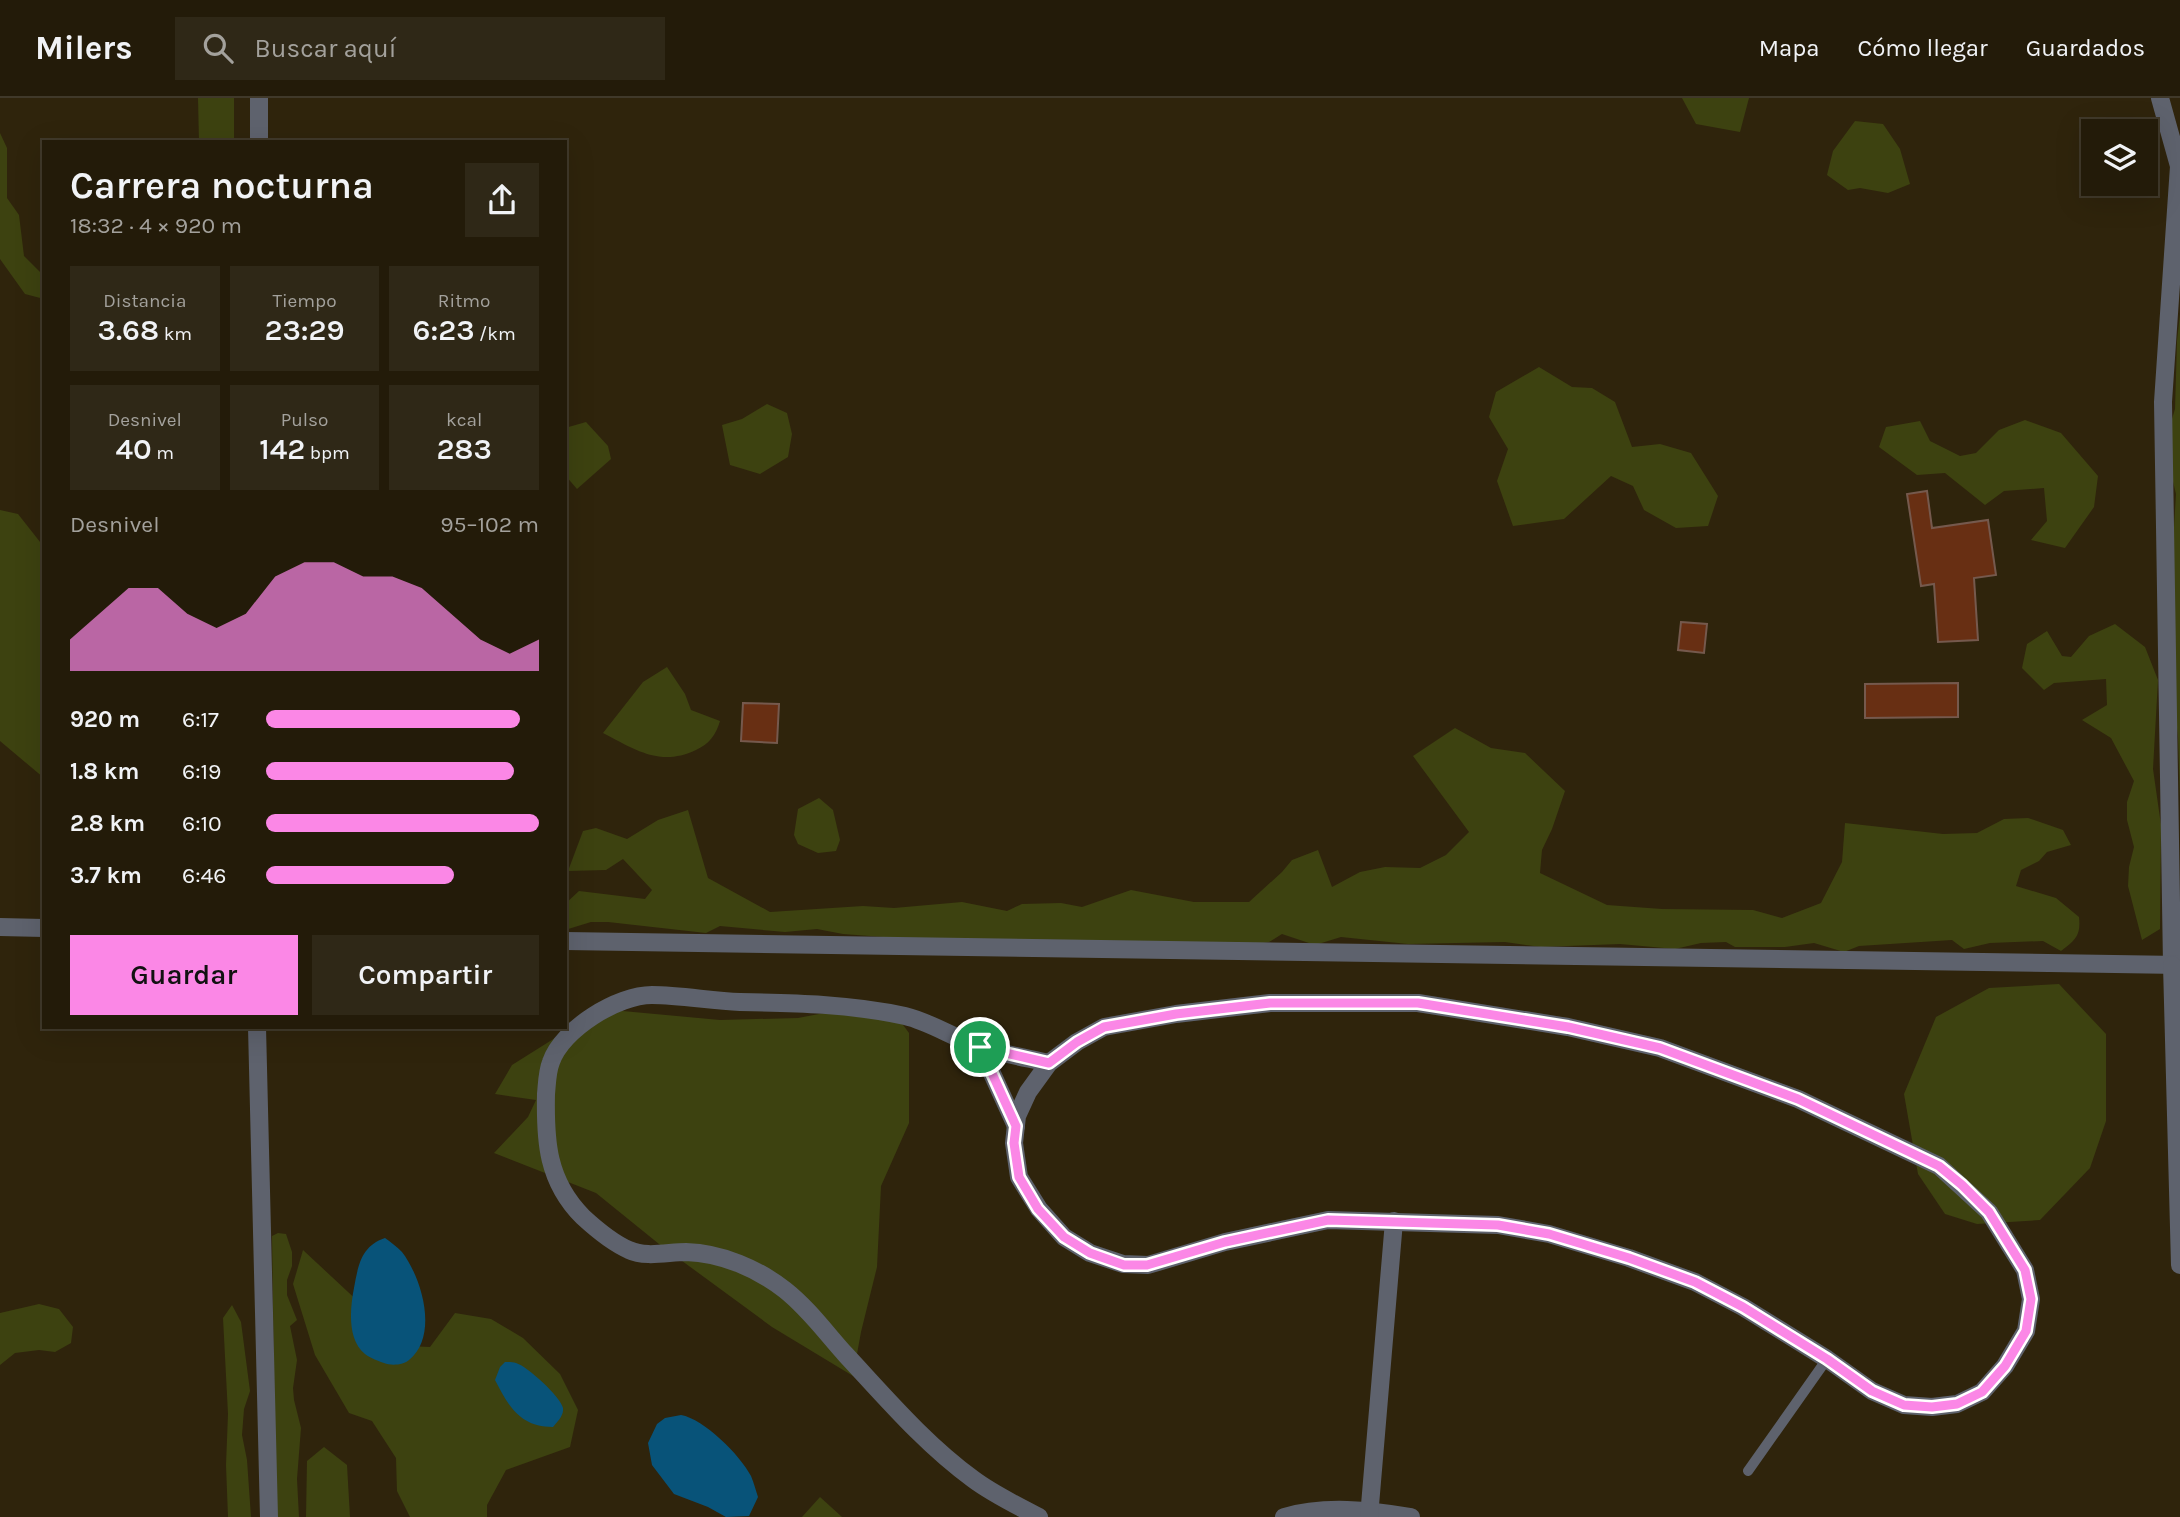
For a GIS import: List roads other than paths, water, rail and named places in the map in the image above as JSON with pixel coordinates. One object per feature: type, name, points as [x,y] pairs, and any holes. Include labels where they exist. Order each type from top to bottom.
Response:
[{"type":"street","points":[[259,98],[259,140]]},
{"type":"street","points":[[2160,98],[2179,166],[2164,402],[2174,723],[2180,1265]]},
{"type":"street","points":[[0,927],[42,928]]},
{"type":"street","points":[[567,941],[2176,965]]},
{"type":"street","points":[[1039,1517],[997,1495],[941,1454],[912,1427],[810,1313],[765,1275],[738,1263],[712,1256],[688,1252],[658,1254],[631,1251],[604,1234],[581,1214],[562,1188],[549,1161],[545,1136],[551,1061],[562,1043],[607,1007],[649,995],[729,1002],[816,1004],[906,1016],[980,1047],[1049,1063]]},
{"type":"street","points":[[1270,1003],[1418,1003],[1568,1027],[1660,1048],[1798,1099],[1939,1166],[1989,1212],[2025,1270],[2031,1299],[2026,1331],[2005,1366],[1982,1392],[1957,1404],[1932,1407],[1904,1405],[1872,1391],[1827,1359],[1743,1307],[1695,1282],[1629,1258],[1549,1234],[1498,1225],[1328,1220],[1225,1242],[1147,1265],[1124,1265],[1090,1253],[1064,1237],[1038,1209],[1019,1177],[1014,1143],[1017,1116],[1028,1092],[1049,1063],[1077,1042],[1104,1027],[1176,1014],[1270,1003]]},
{"type":"street","points":[[257,1029],[269,1517]]},
{"type":"street","points":[[980,1047],[1016,1126]]},
{"type":"street","points":[[1370,1514],[1394,1221]]},
{"type":"street","points":[[1284,1517],[1324,1511],[1411,1517]]},
{"type":"lane","points":[[1748,1471],[1827,1359]]},
{"type":"water","points":[[385,1238],[402,1252],[409,1263],[416,1276],[424,1307],[423,1337],[418,1350],[407,1362],[397,1364],[387,1364],[365,1354],[355,1341],[351,1323],[359,1265],[371,1246]]},
{"type":"water","points":[[505,1362],[516,1363],[528,1370],[543,1382],[561,1403],[563,1411],[553,1427],[524,1419],[505,1399],[495,1380]]},
{"type":"water","points":[[681,1415],[700,1423],[710,1431],[746,1468],[758,1497],[749,1516],[726,1517],[674,1494],[652,1465],[648,1443],[657,1424],[665,1418]]}]
